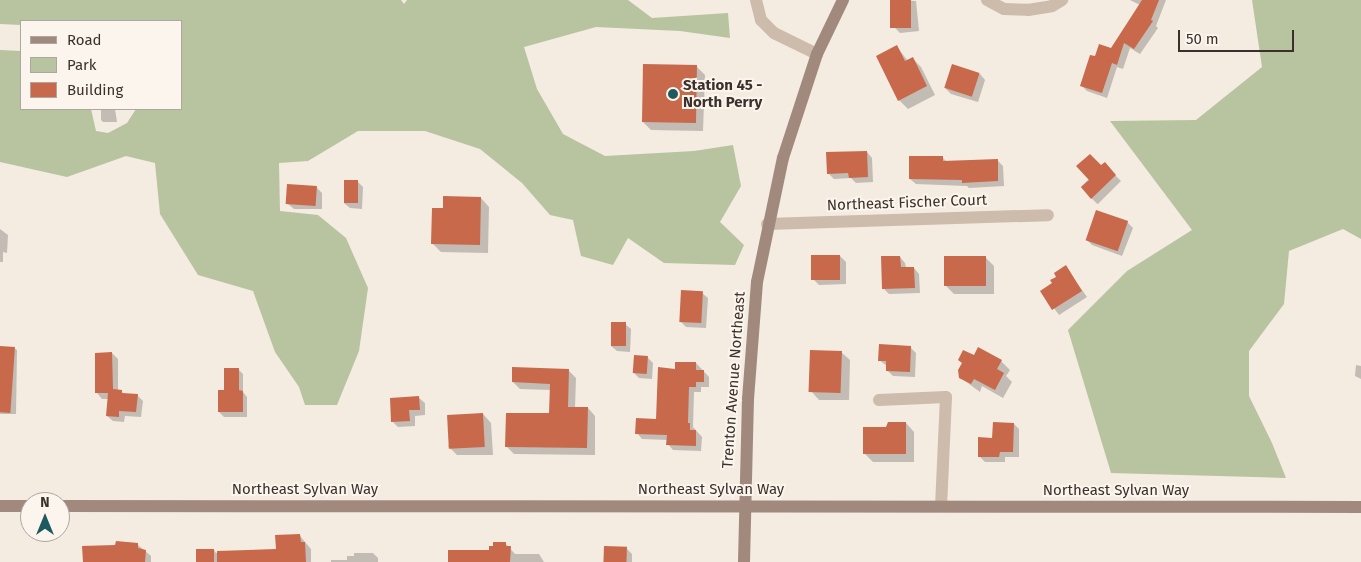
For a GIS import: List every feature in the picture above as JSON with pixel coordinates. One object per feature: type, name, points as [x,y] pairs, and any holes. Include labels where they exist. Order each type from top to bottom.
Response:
[{"type":"main road","name":"Trenton Avenue Northeast","points":[[744,562],[744,506],[750,345],[755,294],[767,224],[783,158],[817,54],[843,0]]},
{"type":"main road","points":[[0,506],[20,506]]},
{"type":"main road","name":"Northeast Sylvan Way","points":[[70,506],[1361,507]]},
{"type":"street","points":[[756,0],[761,20],[774,33],[817,54]]},
{"type":"street","points":[[986,0],[1004,9],[1028,10],[1052,6],[1062,0]]},
{"type":"street","name":"Northeast Fischer Court","points":[[767,224],[1048,215]]},
{"type":"street","points":[[879,400],[946,397],[941,506]]},
{"type":"green space","points":[[0,0],[401,0],[404,4],[407,0],[628,0],[652,18],[728,13],[730,38],[680,31],[596,27],[524,47],[537,89],[563,134],[605,156],[694,151],[733,145],[741,186],[720,222],[744,245],[735,265],[664,263],[628,238],[613,265],[581,256],[573,220],[550,215],[522,183],[480,149],[425,131],[358,131],[308,161],[279,163],[280,211],[318,215],[346,238],[368,288],[359,351],[337,405],[305,405],[299,387],[275,352],[253,291],[198,275],[160,214],[155,163],[126,156],[67,177],[0,162],[0,50],[20,51],[20,110],[91,110],[96,131],[108,133],[127,123],[135,110],[182,110],[182,20],[20,20],[20,25],[0,24]]},
{"type":"green space","points":[[1252,0],[1361,0],[1361,239],[1343,229],[1289,251],[1284,304],[1249,351],[1249,396],[1272,443],[1286,478],[1111,473],[1068,330],[1127,271],[1192,230],[1110,121],[1196,120],[1262,67]]},
{"type":"building","points":[[890,0],[911,0],[911,28],[890,28]]},
{"type":"building","points":[[1142,0],[1159,0],[1151,20],[1153,21],[1134,49],[1124,43],[1117,65],[1112,63],[1102,93],[1080,86],[1090,55],[1095,56],[1099,44],[1111,48]]},
{"type":"building","points":[[897,45],[905,61],[913,57],[927,86],[898,101],[876,56]]},
{"type":"building","points":[[643,64],[697,65],[696,123],[642,122]]},
{"type":"building","points":[[952,64],[980,73],[972,97],[944,88]]},
{"type":"building","points":[[867,151],[868,177],[849,178],[848,173],[827,174],[826,152]]},
{"type":"building","points":[[1090,154],[1101,165],[1105,162],[1116,175],[1091,199],[1081,187],[1089,180],[1076,166]]},
{"type":"building","points":[[909,156],[943,156],[943,161],[998,159],[998,181],[962,183],[962,180],[909,179]]},
{"type":"building","points":[[344,180],[358,180],[358,203],[344,203]]},
{"type":"building","points":[[287,184],[317,186],[316,206],[286,204]]},
{"type":"building","points":[[443,196],[481,197],[480,245],[431,244],[432,208],[443,208]]},
{"type":"building","points":[[1096,210],[1128,221],[1118,251],[1086,240]]},
{"type":"building","points":[[811,255],[840,255],[840,280],[811,280]]},
{"type":"building","points":[[881,256],[900,256],[901,267],[914,267],[915,288],[882,289]]},
{"type":"building","points":[[944,256],[986,256],[986,286],[944,286]]},
{"type":"building","points":[[1066,265],[1082,291],[1052,310],[1040,291],[1052,283],[1050,280],[1056,277],[1054,273]]},
{"type":"building","points":[[681,290],[703,291],[701,323],[679,322]]},
{"type":"building","points":[[611,322],[626,322],[626,346],[611,346]]},
{"type":"building","points":[[879,344],[911,346],[910,372],[886,371],[886,361],[878,361]]},
{"type":"building","points":[[0,346],[15,347],[10,413],[0,412]]},
{"type":"building","points":[[978,347],[1002,360],[997,369],[1004,373],[995,390],[974,379],[971,384],[959,378],[958,370],[962,363],[958,360],[963,350],[974,355]]},
{"type":"building","points":[[810,350],[842,351],[841,393],[809,392]]},
{"type":"building","points":[[112,352],[113,389],[122,390],[122,393],[138,394],[136,412],[119,411],[119,417],[106,416],[108,393],[95,393],[95,353]]},
{"type":"building","points":[[634,355],[648,356],[647,374],[633,373]]},
{"type":"building","points":[[675,362],[696,362],[696,370],[704,370],[704,382],[696,382],[696,387],[689,387],[688,423],[690,423],[690,430],[696,430],[696,446],[666,445],[667,435],[635,434],[636,418],[656,419],[658,367],[675,369]]},
{"type":"building","points":[[512,367],[569,369],[568,407],[588,407],[587,448],[505,447],[506,413],[549,413],[550,384],[512,382]]},
{"type":"building","points":[[224,368],[239,368],[239,390],[243,391],[243,412],[218,412],[218,390],[224,390]]},
{"type":"building","points":[[419,396],[420,410],[409,410],[410,421],[391,422],[390,398]]},
{"type":"building","points":[[483,413],[485,447],[449,449],[447,415]]},
{"type":"building","points":[[888,422],[906,422],[906,454],[863,454],[863,427],[886,427]]},
{"type":"building","points":[[993,422],[1014,423],[1013,452],[1000,452],[999,457],[978,457],[978,437],[992,438]]},
{"type":"building","points":[[300,534],[301,542],[305,542],[306,562],[217,562],[217,551],[276,549],[275,535]]},
{"type":"building","points":[[116,541],[138,543],[138,548],[146,550],[145,562],[83,562],[82,546],[115,545]]},
{"type":"building","points":[[493,542],[506,542],[506,546],[511,546],[510,562],[448,562],[448,550],[489,550],[489,546],[493,546]]},
{"type":"building","points":[[604,546],[627,547],[626,562],[603,562]]},
{"type":"building","points":[[196,549],[214,549],[214,562],[196,562]]},
{"type":"place","name":"Station 45 - North Perry","points":[[673,94]]}]
